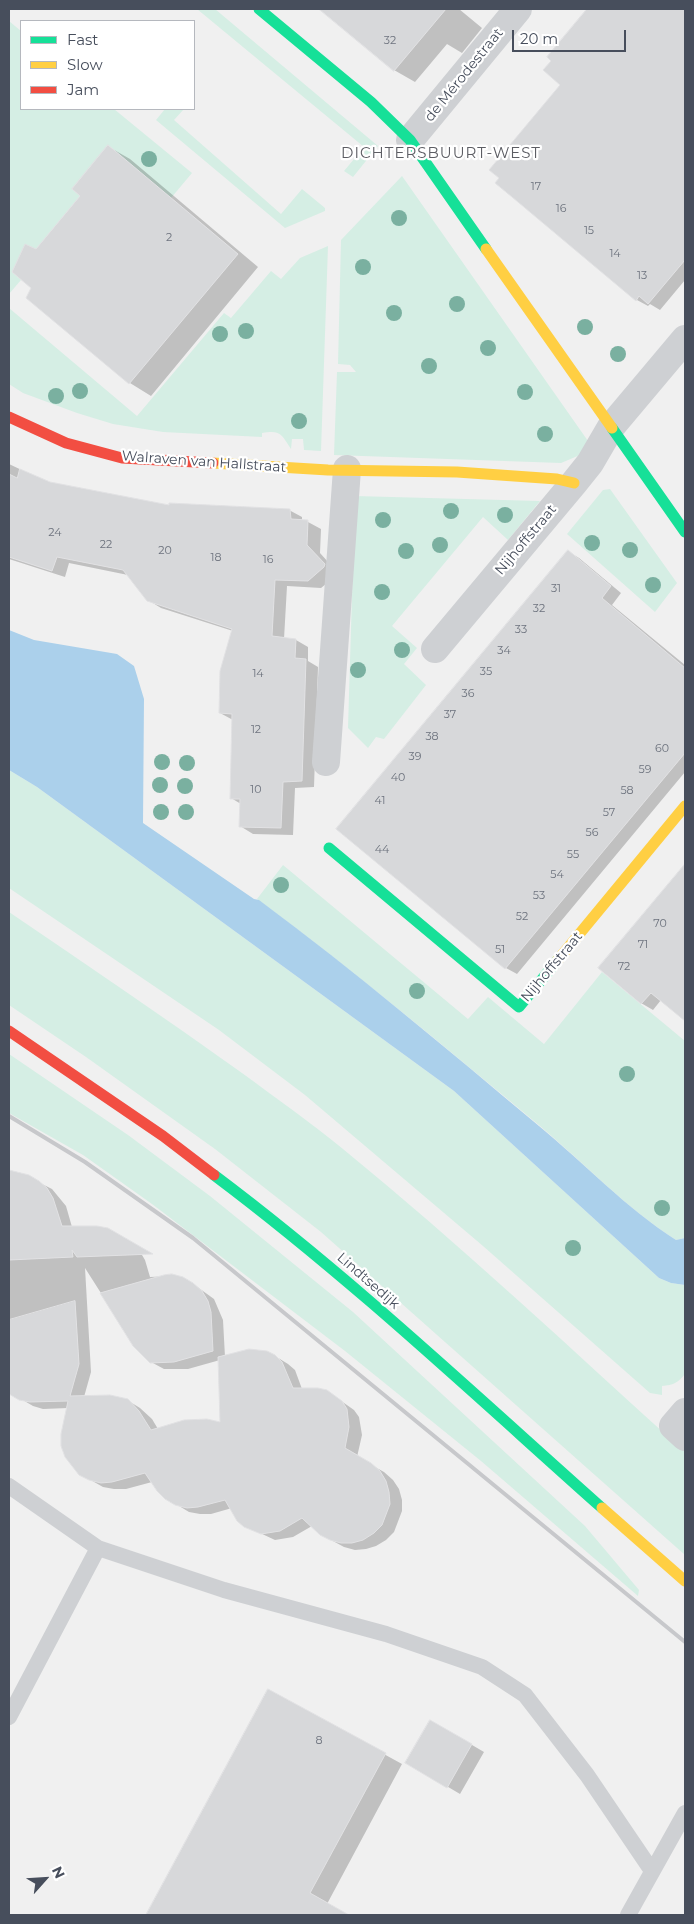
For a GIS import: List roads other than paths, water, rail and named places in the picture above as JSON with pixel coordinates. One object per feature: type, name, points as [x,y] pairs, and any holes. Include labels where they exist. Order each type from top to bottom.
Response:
[{"type":"street","points":[[259,9],[371,102],[410,140],[508,277],[685,532]]},
{"type":"street","name":"de Mérodestraat","points":[[410,140],[516,9]]},
{"type":"street","name":"Nijhoffstraat","points":[[435,649],[590,463],[611,427],[685,339]]},
{"type":"street","name":"Walraven van Hallstraat","points":[[9,416],[30,428],[66,443],[122,458],[328,470],[457,472],[574,482]]},
{"type":"street","points":[[326,762],[347,469]]},
{"type":"street","name":"Nijhoffstraat","points":[[329,848],[519,1007],[685,806]]},
{"type":"street","name":"Lindtsedijk","points":[[9,1031],[163,1136],[269,1216],[341,1276],[685,1582]]},
{"type":"lane","points":[[9,1486],[98,1548],[224,1590],[386,1634],[482,1667],[525,1696],[587,1775],[652,1871]]},
{"type":"lane","points":[[9,1717],[98,1548]]},
{"type":"lane","points":[[628,1915],[685,1813]]},
{"type":"water","points":[[9,630],[34,640],[117,654],[134,666],[144,699],[143,823],[254,899],[259,900],[295,927],[470,1068],[640,1214],[676,1240],[685,1238],[685,1285],[671,1283],[659,1278],[454,1091],[37,787],[9,770]]},
{"type":"railway","points":[[9,1116],[85,1162],[193,1238],[685,1642]]},
{"type":"district","name":"DICHTERSBUURT-WEST","points":[[441,154]]}]
